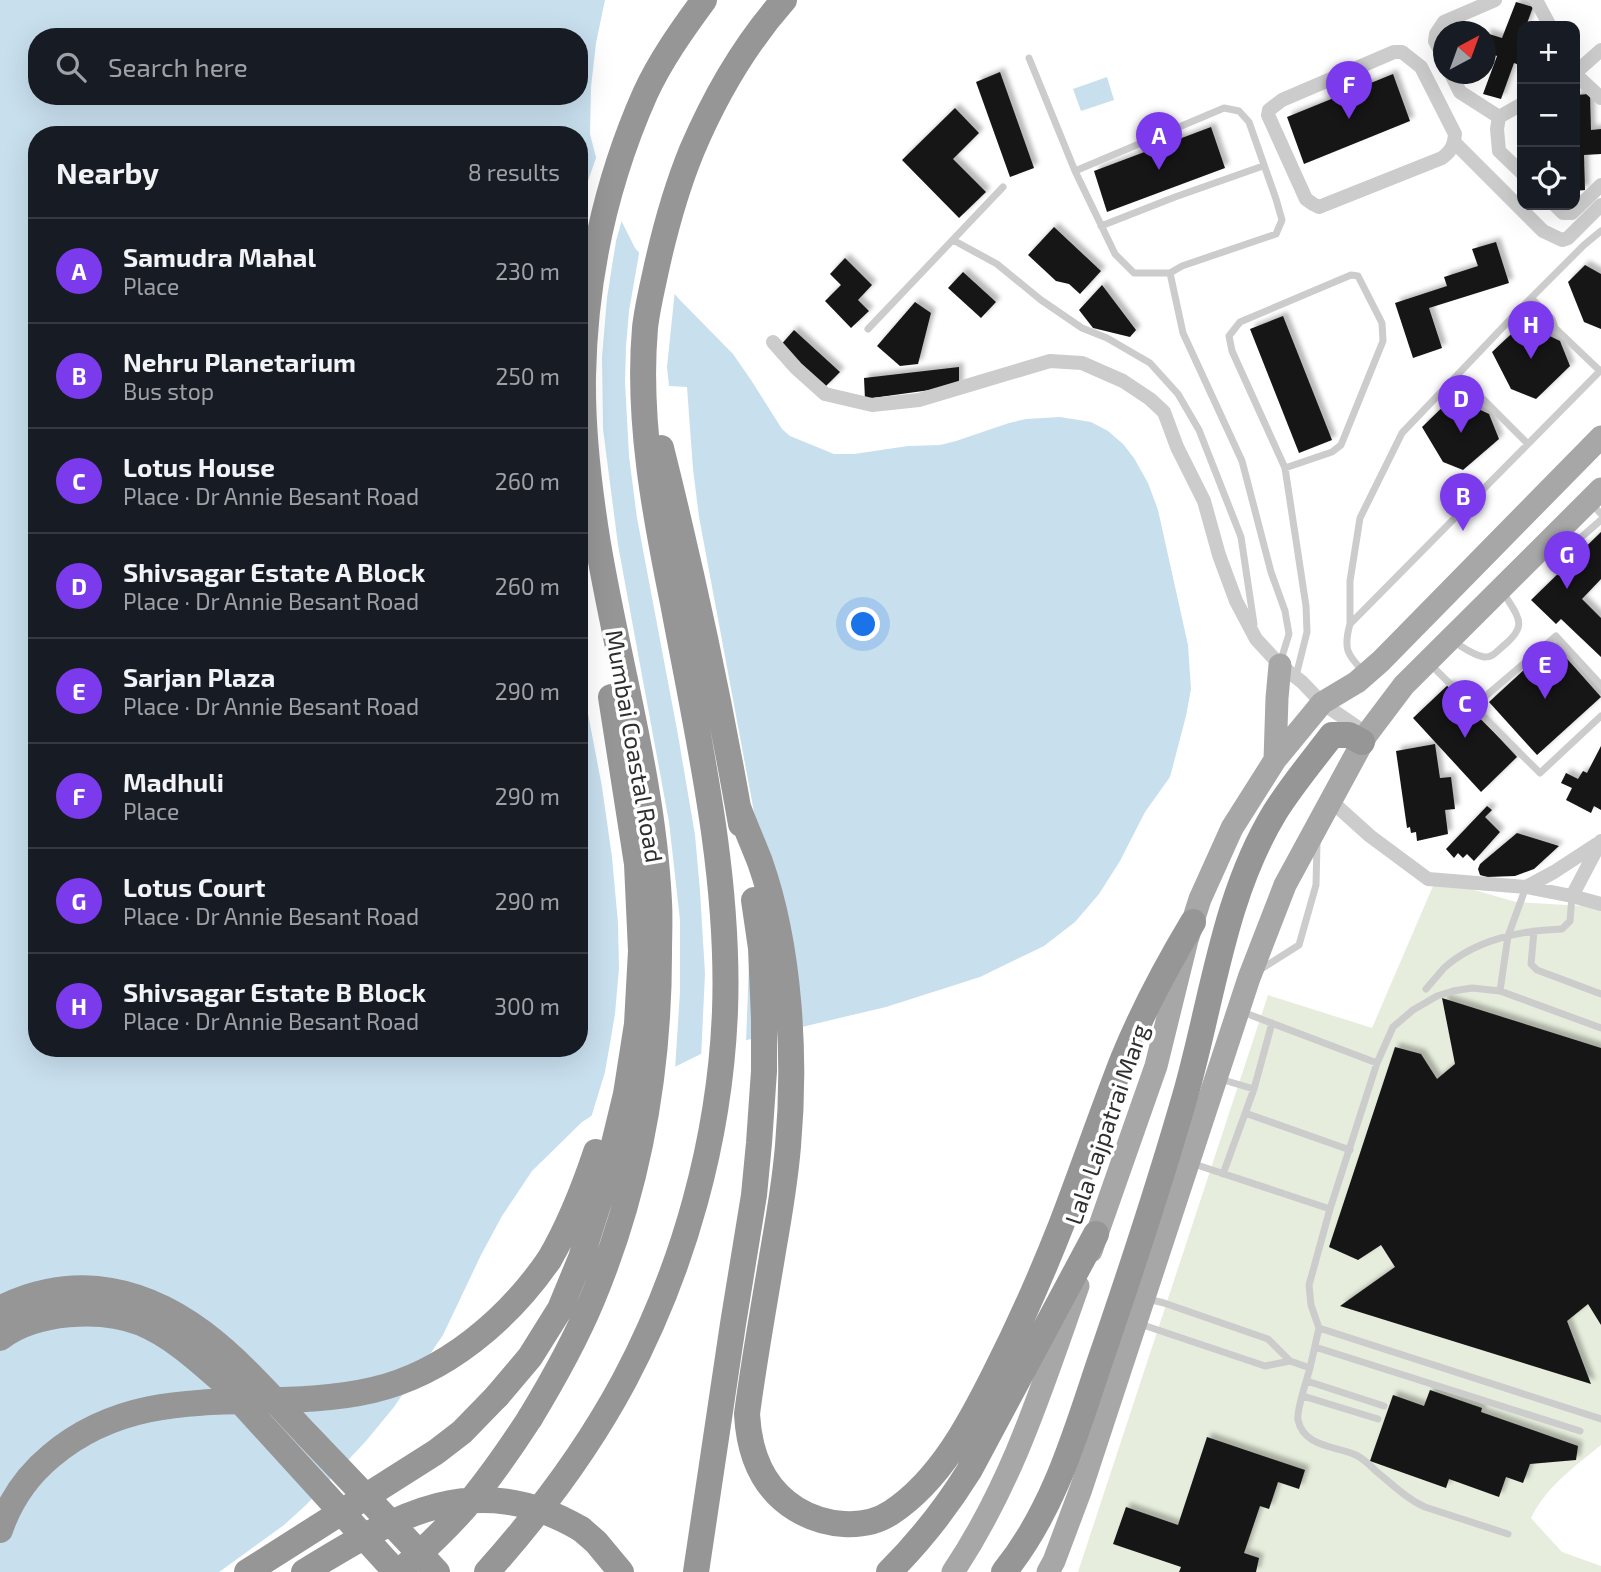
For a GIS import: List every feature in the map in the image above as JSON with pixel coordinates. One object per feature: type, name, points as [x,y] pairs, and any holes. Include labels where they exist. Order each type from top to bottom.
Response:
[{"type":"highway","name":"Mumbai Coastal Road","points":[[588,301],[601,225],[618,165],[646,92],[679,34],[704,0]]},
{"type":"highway","points":[[487,1572],[572,1466],[624,1381],[669,1280],[692,1211],[711,1138],[721,1073],[725,1007],[723,919],[708,790],[659,536],[651,478],[644,386],[645,327],[663,239],[678,183],[697,138],[743,54],[784,0]]},
{"type":"highway","points":[[644,386],[690,566],[721,713],[761,947],[764,1070],[754,1195],[696,1572]]},
{"type":"highway","name":"Mumbai Coastal Road","points":[[398,1572],[471,1501],[499,1465],[561,1366],[592,1302],[617,1236],[638,1157],[651,1086],[659,988],[659,902],[649,800],[598,545],[588,466]]},
{"type":"highway","points":[[247,1572],[391,1482],[462,1432],[481,1414],[530,1357],[560,1309],[585,1246],[603,1189],[625,1094],[637,1028],[640,951],[637,864],[607,668],[601,618],[598,545]]},
{"type":"highway","points":[[1004,1572],[1039,1520],[1060,1479],[1076,1434],[1180,1113],[1199,1046],[1223,939],[1254,852],[1294,784],[1332,736],[1364,738]]},
{"type":"highway","points":[[738,807],[760,863],[779,941],[789,1011],[791,1058],[791,1108],[783,1191],[747,1414],[748,1435],[754,1457],[765,1479],[778,1495],[796,1509],[819,1520],[855,1524],[890,1513],[934,1472],[964,1431],[994,1376],[1034,1291],[1143,1012],[1193,922]]},
{"type":"highway","points":[[0,1530],[12,1503],[43,1463],[84,1432],[107,1421],[179,1404],[318,1398],[375,1390],[430,1368],[458,1352],[487,1330],[540,1273],[568,1227],[586,1184],[637,1028]]},
{"type":"highway","points":[[889,1572],[912,1549],[958,1489],[1096,1234]]},
{"type":"highway","points":[[0,1309],[45,1292],[86,1288],[137,1296],[179,1316],[242,1367],[437,1572]]},
{"type":"highway","points":[[0,1338],[25,1325],[53,1317],[87,1313],[141,1323],[171,1340],[221,1380],[398,1572]]},
{"type":"highway","points":[[304,1572],[372,1531],[409,1514],[462,1500],[484,1499],[511,1501],[546,1511],[568,1521],[596,1542],[621,1572]]},
{"type":"main road","name":"Lala Lajpatrai Marg","points":[[953,1572],[974,1541],[999,1494],[1025,1436],[1156,1066],[1193,922],[1232,828],[1275,760],[1322,703],[1366,674],[1601,437]]},
{"type":"main road","points":[[1052,1569],[1143,1298],[1196,1165],[1224,1079],[1250,1015],[1249,978],[1285,885],[1364,738],[1404,685],[1560,530],[1598,506]]},
{"type":"main road","points":[[1275,760],[1288,671]]},
{"type":"street","points":[[1446,21],[1495,0]]},
{"type":"street","points":[[1536,0],[1547,21]]},
{"type":"street","points":[[1580,69],[1601,50]]},
{"type":"street","points":[[1394,52],[1402,52],[1421,67],[1455,134],[1454,142],[1451,150],[1442,158],[1319,207],[1306,199],[1268,115],[1269,110],[1282,100],[1394,52]]},
{"type":"street","points":[[1580,78],[1601,98]]},
{"type":"street","points":[[1456,84],[1460,92],[1499,117]]},
{"type":"street","points":[[1499,117],[1517,107]]},
{"type":"street","points":[[1499,117],[1499,151],[1517,168]]},
{"type":"street","points":[[1454,142],[1543,231],[1562,240],[1568,238],[1601,205]]},
{"type":"street","points":[[1580,205],[1601,185]]},
{"type":"street","points":[[1560,210],[1563,213],[1572,213],[1575,210]]},
{"type":"street","points":[[773,342],[796,368],[825,394],[872,405],[919,400],[1050,361],[1082,362],[1123,381],[1150,399],[1164,412],[1177,447],[1204,501],[1219,555],[1236,601],[1256,639],[1322,703],[1364,738]]},
{"type":"street","points":[[1330,800],[1370,836],[1427,879],[1526,887],[1601,904]]},
{"type":"street","points":[[1526,887],[1565,866],[1601,841]]},
{"type":"street","points":[[1572,896],[1601,841]]},
{"type":"lane","points":[[1029,58],[1075,172],[1101,226],[1115,254],[1134,273],[1170,273],[1182,266],[1276,234],[1282,220],[1249,122],[1239,111],[1224,108],[1075,172]]},
{"type":"lane","points":[[1101,226],[1264,166]]},
{"type":"lane","points":[[868,329],[1003,187]]},
{"type":"lane","points":[[1366,674],[1350,658],[1346,638],[1350,624],[1350,580],[1360,518],[1402,433],[1531,298],[1601,231]]},
{"type":"lane","points":[[953,240],[997,264],[1041,300],[1082,328],[1107,338],[1150,363],[1178,394],[1199,430],[1241,537],[1256,639]]},
{"type":"lane","points":[[1170,273],[1183,334],[1242,461],[1284,611],[1289,634],[1288,671]]},
{"type":"lane","points":[[1284,468],[1332,452],[1341,445],[1383,341],[1381,323],[1358,276],[1351,275],[1240,322],[1229,336],[1231,351],[1284,468],[1306,606],[1307,632],[1288,671]]},
{"type":"lane","points":[[1350,624],[1601,371],[1555,328],[1552,320],[1531,298]]},
{"type":"lane","points":[[1524,306],[1546,327],[1555,328]]},
{"type":"lane","points":[[1458,374],[1528,444]]},
{"type":"lane","points":[[1450,639],[1486,657],[1494,655],[1512,639],[1518,630],[1518,620],[1501,588]]},
{"type":"lane","points":[[1474,706],[1556,636],[1601,685]]},
{"type":"lane","points":[[1428,662],[1540,773],[1601,716]]},
{"type":"lane","points":[[1249,978],[1299,945],[1316,885],[1317,825]]},
{"type":"lane","points":[[1500,991],[1508,936],[1526,887]]},
{"type":"lane","points":[[1426,989],[1444,969],[1464,953],[1488,941],[1534,931],[1562,929],[1570,921],[1572,896]]},
{"type":"lane","points":[[1534,931],[1531,964],[1537,970],[1601,994]]},
{"type":"lane","points":[[1508,1534],[1413,1502],[1365,1461],[1355,1455],[1322,1445],[1302,1430],[1297,1417],[1319,1328],[1311,1305],[1309,1285],[1329,1209],[1377,1063],[1393,1027],[1413,1010],[1437,996],[1472,989],[1500,991],[1601,1028]]},
{"type":"lane","points":[[1250,1015],[1377,1063]]},
{"type":"lane","points":[[1223,1174],[1254,1089],[1272,1023]]},
{"type":"lane","points":[[1224,1079],[1254,1089]]},
{"type":"lane","points":[[1245,1113],[1350,1150]]},
{"type":"lane","points":[[1196,1165],[1329,1209]]},
{"type":"lane","points":[[1143,1298],[1268,1339],[1290,1361],[1310,1368]]},
{"type":"lane","points":[[1135,1322],[1265,1366],[1290,1361]]},
{"type":"lane","points":[[1319,1328],[1601,1419]]},
{"type":"lane","points":[[1315,1347],[1580,1431]]},
{"type":"lane","points":[[1307,1381],[1384,1406]]},
{"type":"lane","points":[[1303,1396],[1378,1419]]},
{"type":"green space","points":[[1436,879],[1516,902],[1601,907],[1601,1445],[1553,1487],[1531,1518],[1562,1552],[1601,1566],[1601,1572],[1078,1572],[1268,995],[1372,1028]]},
{"type":"water","points":[[0,0],[605,0],[591,87],[590,134],[599,169],[635,248],[679,299],[733,354],[782,429],[790,436],[834,454],[940,445],[1026,419],[1060,417],[1091,422],[1108,431],[1134,458],[1148,483],[1158,510],[1188,645],[1191,689],[1186,716],[1170,777],[1145,812],[1120,861],[1099,894],[1075,922],[1044,946],[980,977],[886,1007],[713,1048],[642,1083],[582,1122],[532,1171],[502,1216],[443,1335],[394,1407],[306,1505],[284,1525],[219,1572],[0,1572]]},
{"type":"water","points":[[1107,77],[1114,100],[1081,111],[1073,89]]},
{"type":"pier","points":[[598,152],[623,216],[607,298],[602,357],[603,429],[618,545],[669,822],[680,920],[680,992],[675,1070],[644,1086],[590,1121],[605,1072],[615,1014],[619,968],[612,857],[588,713],[588,181]]},
{"type":"pier","points":[[640,248],[675,290],[667,367],[669,386],[687,387],[699,517],[754,812],[778,888],[801,1030],[751,1042],[752,996],[749,962],[746,1043],[714,1051],[701,1058],[705,974],[695,835],[637,518],[629,456],[626,347]]},
{"type":"building","points":[[1516,2],[1533,7],[1528,21],[1517,21],[1517,64],[1514,63],[1501,99],[1483,94],[1487,84],[1496,84],[1496,36],[1502,38]]},
{"type":"building","points":[[1000,72],[1034,168],[1010,177],[976,82]]},
{"type":"building","points":[[1393,74],[1410,121],[1304,164],[1287,117]]},
{"type":"building","points":[[1590,94],[1591,130],[1601,129],[1601,154],[1584,155],[1585,190],[1580,190],[1580,147],[1580,95]]},
{"type":"building","points":[[955,108],[979,133],[953,159],[986,192],[959,218],[902,160]]},
{"type":"building","points":[[1211,127],[1225,168],[1107,212],[1094,171]]},
{"type":"building","points":[[1054,227],[1101,271],[1080,294],[1069,284],[1056,281],[1028,255]]},
{"type":"building","points":[[1496,242],[1509,283],[1429,308],[1442,348],[1413,358],[1395,303],[1447,286],[1444,277],[1478,266],[1472,249]]},
{"type":"building","points":[[845,258],[872,285],[858,300],[869,311],[851,328],[825,301],[841,285],[830,274]]},
{"type":"building","points":[[1585,265],[1601,274],[1601,329],[1584,322],[1568,282]]},
{"type":"building","points":[[963,272],[996,302],[981,318],[948,288]]},
{"type":"building","points":[[1102,285],[1136,330],[1130,337],[1093,328],[1079,310]]},
{"type":"building","points":[[915,302],[931,313],[918,364],[900,366],[877,346]]},
{"type":"building","points":[[1283,316],[1332,440],[1299,453],[1250,329]]},
{"type":"building","points":[[1523,323],[1560,341],[1570,366],[1536,399],[1511,389],[1492,352]]},
{"type":"building","points":[[794,330],[840,372],[824,388],[779,347]]},
{"type":"building","points":[[959,367],[959,386],[865,399],[864,378]]},
{"type":"building","points":[[1453,397],[1489,414],[1499,439],[1463,470],[1443,462],[1422,427]]},
{"type":"building","points":[[1601,532],[1601,579],[1582,599],[1601,618],[1601,657],[1561,619],[1556,624],[1531,600]]},
{"type":"building","points":[[1553,643],[1601,697],[1537,755],[1489,702]]},
{"type":"building","points":[[1449,684],[1517,757],[1481,792],[1413,718]]},
{"type":"building","points":[[1435,744],[1440,778],[1451,777],[1455,809],[1445,810],[1448,834],[1417,841],[1416,832],[1411,833],[1410,827],[1407,828],[1396,751]]},
{"type":"building","points":[[1601,746],[1601,810],[1594,806],[1591,813],[1566,800],[1572,788],[1561,783],[1566,773],[1578,779],[1583,771],[1587,773]]},
{"type":"building","points":[[1487,806],[1492,810],[1485,817],[1500,832],[1474,861],[1467,854],[1463,858],[1458,853],[1454,858],[1446,849]]},
{"type":"building","points":[[1517,833],[1559,846],[1534,869],[1515,876],[1480,875],[1480,864]]},
{"type":"building","points":[[1442,998],[1601,1048],[1601,1325],[1588,1304],[1567,1321],[1591,1384],[1340,1306],[1395,1267],[1381,1245],[1358,1260],[1329,1247],[1395,1047],[1421,1054],[1437,1079],[1455,1064]]},
{"type":"building","points":[[1430,1390],[1482,1408],[1481,1412],[1578,1446],[1576,1460],[1530,1464],[1523,1483],[1506,1477],[1499,1497],[1449,1479],[1446,1488],[1370,1461],[1393,1395],[1424,1406]]},
{"type":"building","points":[[1207,1437],[1305,1470],[1299,1489],[1278,1482],[1269,1509],[1260,1506],[1244,1553],[1259,1558],[1256,1572],[1179,1572],[1181,1567],[1113,1544],[1126,1507],[1178,1525]]},
{"type":"place","name":"Madhuli","points":[[1349,119]]},
{"type":"place","name":"Samudra Mahal","points":[[1159,170]]},
{"type":"place","name":"Shivsagar Estate B Block","points":[[1531,359]]},
{"type":"place","name":"Shivsagar Estate A Block","points":[[1461,433]]},
{"type":"place","name":"Nehru Planetarium","points":[[1463,531]]},
{"type":"place","name":"Lotus Court","points":[[1567,589]]},
{"type":"place","name":"Sarjan Plaza","points":[[1545,699]]},
{"type":"place","name":"Lotus House","points":[[1465,738]]}]
